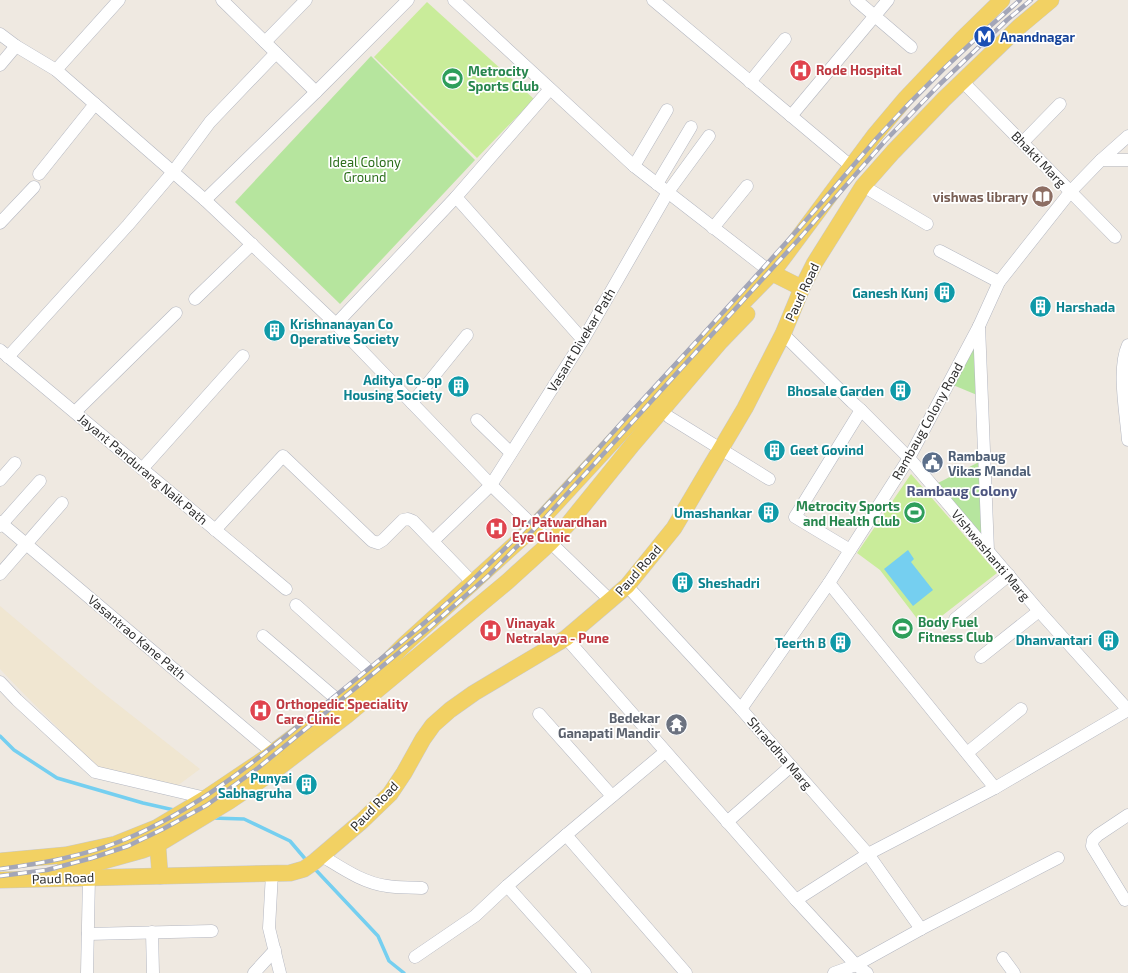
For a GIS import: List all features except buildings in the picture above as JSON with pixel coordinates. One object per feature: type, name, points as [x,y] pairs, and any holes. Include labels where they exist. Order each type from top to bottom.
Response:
[{"type":"main road","name":"Paud Road","points":[[0,861],[66,855],[116,844],[162,825],[206,803],[374,675],[404,645],[474,584],[534,527],[713,333],[776,275],[812,218],[874,136],[906,98],[962,39],[1002,0]]},
{"type":"main road","name":"Paud Road","points":[[0,880],[290,873],[313,862],[362,821],[390,794],[433,725],[450,710],[474,693],[566,638],[627,586],[674,528],[746,408],[783,334],[802,288],[814,264],[863,186],[898,146],[962,81],[1020,26],[1052,0]]},
{"type":"main road","points":[[46,857],[51,864],[60,869],[82,867],[157,845],[198,821],[206,803],[277,769],[346,716],[507,582],[550,543],[569,523],[633,444],[716,348],[776,275],[802,288]]},
{"type":"main road","points":[[160,876],[157,845],[162,825]]},
{"type":"street","points":[[56,70],[119,0]]},
{"type":"street","points":[[222,0],[316,92]]},
{"type":"street","points":[[265,42],[306,0]]},
{"type":"street","points":[[205,200],[408,0]]},
{"type":"street","points":[[454,0],[634,166],[776,275]]},
{"type":"street","points":[[856,0],[911,47]]},
{"type":"street","points":[[791,116],[888,0]]},
{"type":"street","points":[[658,1],[750,82],[852,167]]},
{"type":"street","points":[[0,34],[16,46],[56,70],[205,200],[336,324],[491,485],[611,601]]},
{"type":"street","points":[[750,82],[785,39]]},
{"type":"street","points":[[0,65],[16,46]]},
{"type":"street","points":[[4,353],[122,232],[173,172],[210,122],[276,53]]},
{"type":"street","name":"Bhakti Marg","points":[[962,81],[1115,237]]},
{"type":"street","points":[[336,324],[456,197],[550,89]]},
{"type":"street","points":[[39,174],[95,104]]},
{"type":"street","points":[[1023,142],[1060,104]]},
{"type":"street","points":[[634,166],[667,110]]},
{"type":"street","points":[[657,184],[691,127]]},
{"type":"street","name":"Vasant Divekar Path","points":[[433,541],[491,485],[583,340],[668,192],[709,136]]},
{"type":"street","name":"Rambaug Colony Road","points":[[741,710],[829,583],[909,458],[979,326],[999,282],[1071,191],[1101,160],[1128,136]]},
{"type":"street","points":[[1101,160],[1128,160]]},
{"type":"street","points":[[0,223],[34,186]]},
{"type":"street","points":[[713,228],[747,186]]},
{"type":"street","points":[[863,186],[927,224]]},
{"type":"street","points":[[456,197],[583,340]]},
{"type":"street","points":[[195,299],[252,244]]},
{"type":"street","points":[[940,251],[999,282]]},
{"type":"street","points":[[75,412],[176,313]]},
{"type":"street","points":[[979,326],[988,551]]},
{"type":"street","name":"Vishwashanti Marg","points":[[783,334],[909,458],[1039,611],[1128,710]]},
{"type":"street","points":[[412,403],[467,335]]},
{"type":"street","points":[[1128,345],[1124,354],[1123,379],[1128,440]]},
{"type":"street","name":"Jayant Pandurang Naik Path","points":[[4,353],[286,589]]},
{"type":"street","points":[[142,469],[243,356]]},
{"type":"street","points":[[850,550],[795,517],[861,410]]},
{"type":"street","points":[[669,416],[769,479]]},
{"type":"street","points":[[477,420],[511,453]]},
{"type":"street","points":[[215,530],[283,456],[372,541],[378,543],[384,540],[403,520],[408,519],[433,541],[474,584]]},
{"type":"street","points":[[0,480],[15,462]]},
{"type":"street","points":[[1,524],[40,481]]},
{"type":"street","points":[[0,574],[62,503]]},
{"type":"street","name":"Vasantrao Kane Path","points":[[1,524],[273,753]]},
{"type":"street","points":[[955,619],[1009,575]]},
{"type":"street","points":[[829,583],[995,788]]},
{"type":"street","name":"Shraddha Marg","points":[[627,586],[741,710],[868,854],[921,929]]},
{"type":"street","points":[[296,605],[374,675]]},
{"type":"street","points":[[981,657],[1039,611]]},
{"type":"street","points":[[263,636],[340,702]]},
{"type":"street","points":[[566,638],[796,900],[856,965],[867,973]]},
{"type":"street","points":[[0,682],[17,700],[95,772],[206,803]]},
{"type":"street","points":[[967,753],[1021,709]]},
{"type":"street","points":[[796,900],[868,854],[995,788],[1128,710]]},
{"type":"street","points":[[539,714],[612,796]]},
{"type":"street","points":[[415,957],[475,916],[566,835],[665,752]]},
{"type":"street","points":[[727,822],[791,766]]},
{"type":"street","points":[[1125,900],[1092,846],[1093,840],[1098,835],[1128,815]]},
{"type":"street","points":[[566,835],[686,973]]},
{"type":"street","points":[[834,973],[856,965],[921,929],[1026,876],[1058,858]]},
{"type":"street","points":[[313,862],[387,886],[422,888]]},
{"type":"street","points":[[272,873],[269,928],[280,973]]},
{"type":"street","points":[[87,973],[89,877]]},
{"type":"street","points":[[507,886],[585,973]]},
{"type":"street","points":[[88,934],[212,931]]},
{"type":"street","points":[[152,932],[153,973]]},
{"type":"street","points":[[254,973],[274,950]]},
{"type":"street","points":[[1003,958],[1014,973]]},
{"type":"shaded area","points":[[0,606],[97,688],[200,769],[177,786],[97,767],[0,669]]},
{"type":"green space","name":"Metrocity Sports Club","points":[[427,2],[534,99],[477,158],[374,57]]},
{"type":"green space","name":"Ideal Colony Ground","points":[[371,56],[475,160],[340,304],[235,202]]},
{"type":"green space","points":[[974,344],[977,395],[953,385]]},
{"type":"green space","points":[[979,462],[983,538],[938,483]]},
{"type":"green space","name":"Metrocity Sports and Health Club","points":[[911,474],[997,573],[925,629],[880,570],[857,553]]},
{"type":"water","points":[[908,550],[914,559],[911,562],[933,590],[913,606],[884,569]]},
{"type":"waterway","points":[[0,736],[14,750],[57,778],[143,803],[174,810]]},
{"type":"waterway","points":[[212,818],[244,819],[290,841],[307,861]]},
{"type":"waterway","points":[[313,867],[378,936],[389,961],[404,973]]},
{"type":"railway","points":[[0,869],[48,861],[95,850],[126,839],[156,825],[211,792],[264,754],[396,647],[468,584],[505,549],[814,212],[877,138],[928,84],[964,49],[1020,0]]},
{"type":"railway","points":[[0,876],[47,870],[92,858],[128,846],[207,805],[258,768],[430,627],[488,576],[546,517],[799,239],[885,141],[939,85],[1007,20],[1031,0]]},
{"type":"place","name":"Anandnagar","points":[[984,37]]},
{"type":"place","name":"Rode Hospital","points":[[801,70]]},
{"type":"place","name":"Metrocity Sports Club","points":[[453,78]]},
{"type":"place","name":"vishwas library","points":[[1043,197]]},
{"type":"place","name":"Ganesh Kunj","points":[[944,293]]},
{"type":"place","name":"Harshada","points":[[1041,307]]},
{"type":"place","name":"Krishnanayan Co Operative Society","points":[[275,331]]},
{"type":"place","name":"Aditya Co-op Housing Society","points":[[458,387]]},
{"type":"place","name":"Bhosale Garden","points":[[900,391]]},
{"type":"place","name":"Geet Govind","points":[[774,450]]},
{"type":"place","name":"Rambaug Vikas Mandal","points":[[932,463]]},
{"type":"place","name":"Umashankar","points":[[768,513]]},
{"type":"place","name":"Metrocity Sports and Health Club","points":[[915,513]]},
{"type":"place","name":"Dr. Patwardhan Eye Clinic","points":[[497,529]]},
{"type":"place","name":"Sheshadri","points":[[682,583]]},
{"type":"place","name":"Body Fuel Fitness Club","points":[[903,629]]},
{"type":"place","name":"Vinayak Netralaya - Pune","points":[[490,630]]},
{"type":"place","name":"Dhanvantari","points":[[1108,640]]},
{"type":"place","name":"Teerth B","points":[[841,643]]},
{"type":"place","name":"Orthopedic Speciality Care Clinic","points":[[261,711]]},
{"type":"place","name":"Bedekar Ganapati Mandir","points":[[676,725]]},
{"type":"place","name":"Punyai Sabhagruha","points":[[307,785]]},
{"type":"district","name":"Rambaug Colony","points":[[962,491]]}]
